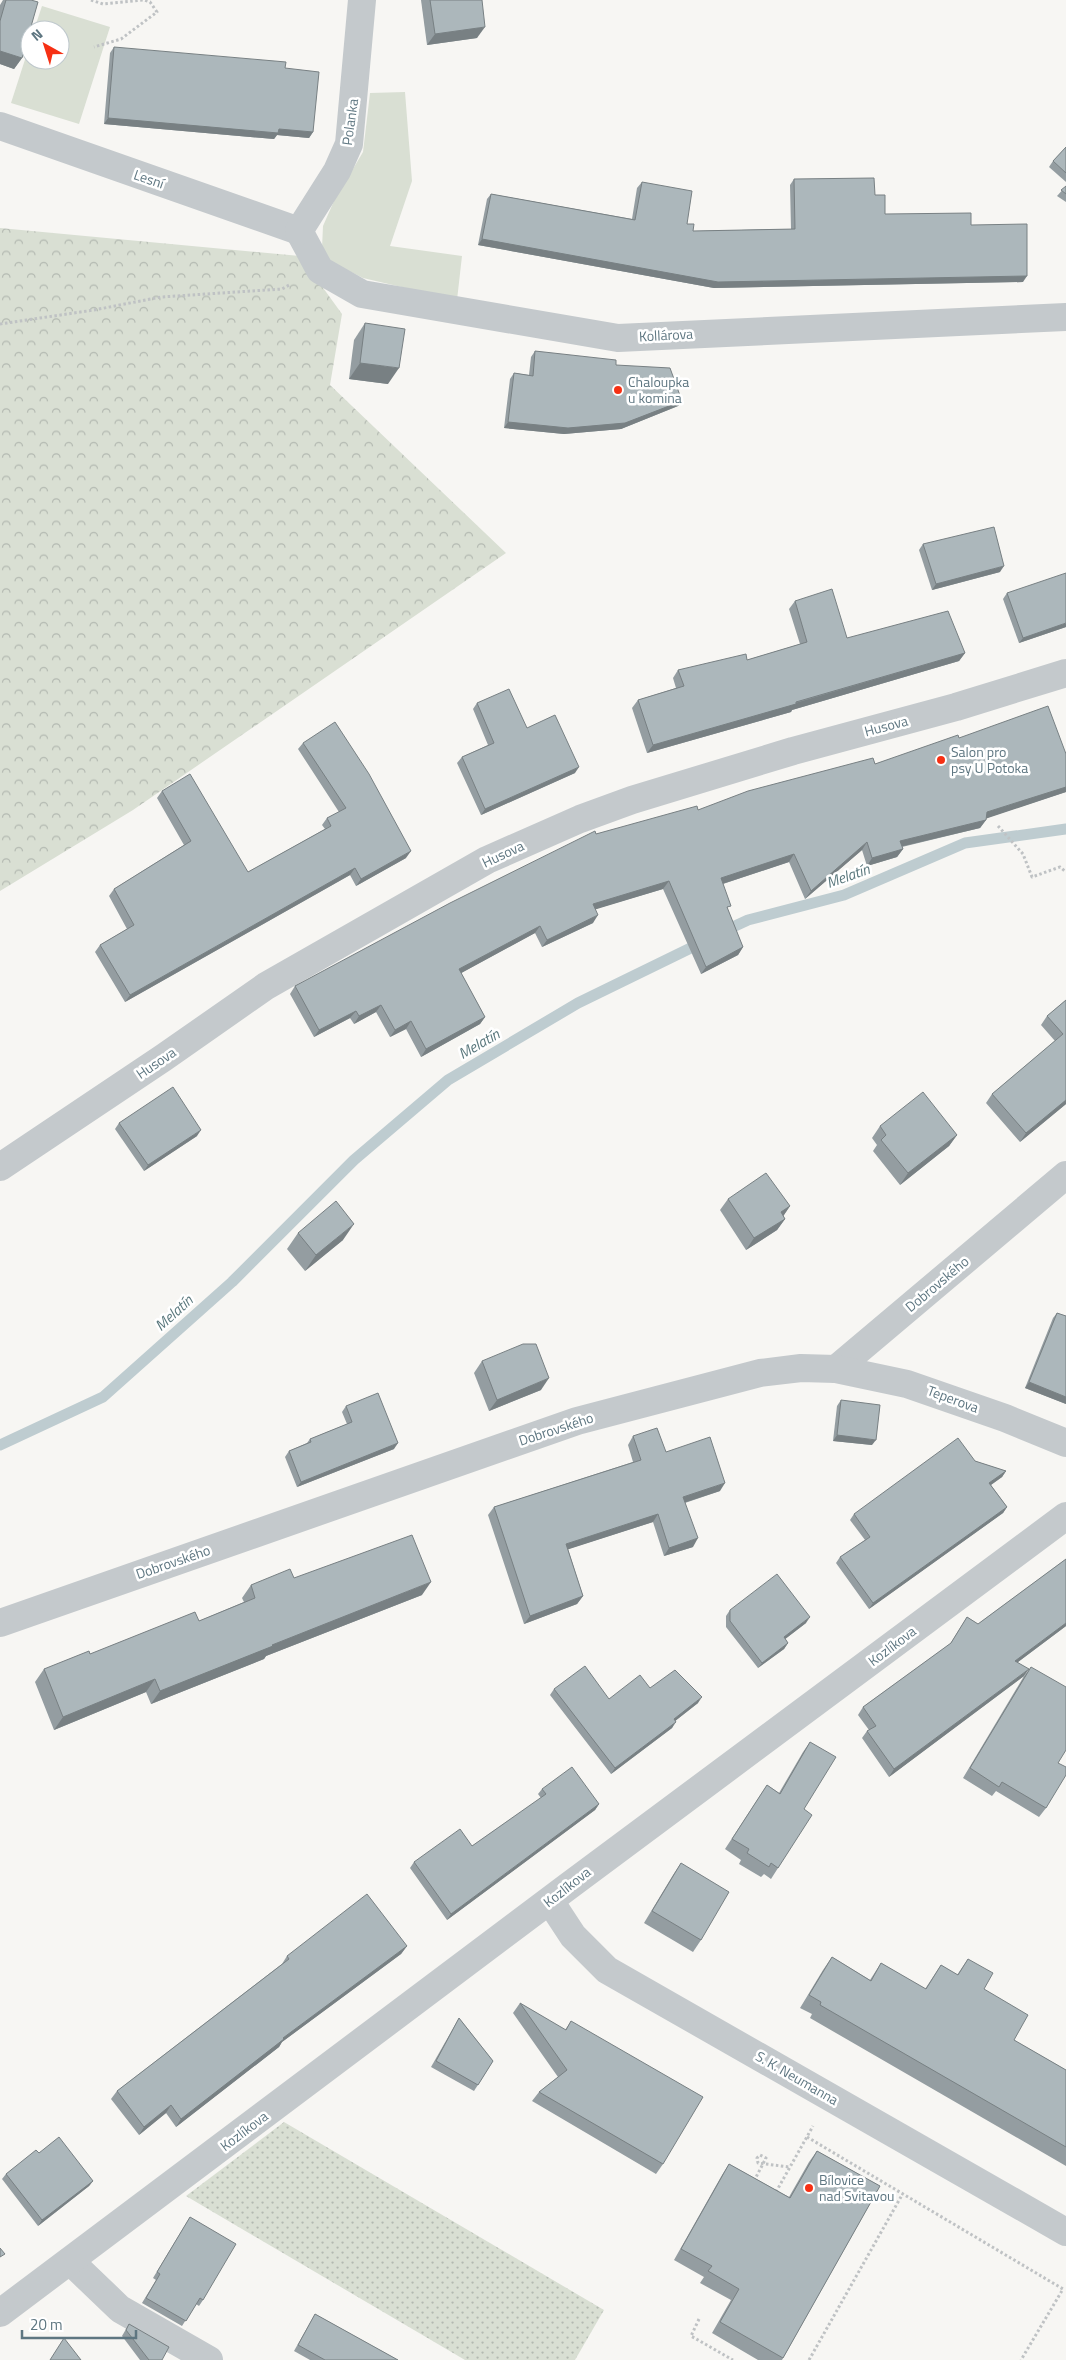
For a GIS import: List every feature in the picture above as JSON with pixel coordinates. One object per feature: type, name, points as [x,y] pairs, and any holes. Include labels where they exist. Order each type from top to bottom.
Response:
[{"type":"street","name":"Polanka","points":[[299,231],[337,171],[349,144],[362,0]]},
{"type":"street","name":"Lesní","points":[[0,126],[299,231]]},
{"type":"street","points":[[299,231],[320,270]]},
{"type":"street","name":"Kollárova","points":[[320,270],[362,294],[618,338],[1066,317]]},
{"type":"street","name":"Husova","points":[[0,1167],[164,1058],[266,986],[487,860],[580,819],[632,800],[793,751],[956,707],[1066,673]]},
{"type":"street","name":"Dobrovského","points":[[0,1624],[577,1421],[760,1373],[800,1368],[836,1369],[1066,1175]]},
{"type":"street","name":"Teperova","points":[[836,1369],[928,1389],[1066,1443]]},
{"type":"street","name":"Kozlíkova","points":[[0,2314],[1066,1516]]},
{"type":"street","name":"S. K. Neumanna","points":[[550,1901],[573,1936],[607,1970],[1066,2232]]},
{"type":"street","points":[[70,2261],[120,2309],[209,2360]]},
{"type":"path","points":[[91,0],[103,4],[144,0],[150,2],[157,12],[121,39],[94,47]]},
{"type":"path","points":[[0,324],[94,310],[161,297],[282,289],[320,270]]},
{"type":"path","points":[[998,826],[1023,854],[1032,877],[1060,867],[1066,872]]},
{"type":"path","points":[[773,2197],[815,2123]]},
{"type":"path","points":[[807,2137],[902,2195],[1064,2289],[1021,2360]]},
{"type":"path","points":[[754,2182],[763,2165],[790,2167]]},
{"type":"path","points":[[809,2360],[902,2195]]},
{"type":"path","points":[[698,2319],[691,2336],[733,2360]]},
{"type":"green space","points":[[42,6],[110,27],[79,124],[11,103],[22,70],[70,70],[70,20],[37,20]]},
{"type":"green space","points":[[405,92],[412,181],[390,246],[462,256],[457,300],[363,278],[331,262],[322,248],[323,226],[334,201],[363,152],[370,93]]},
{"type":"green space","points":[[0,228],[300,256],[342,314],[330,385],[506,553],[133,810],[0,891]]},
{"type":"green space","points":[[284,2122],[604,2310],[575,2360],[465,2360],[186,2196]]},
{"type":"building","points":[[6,0],[31,0],[38,2],[33,20],[20,20],[20,57],[0,51],[0,21]]},
{"type":"building","points":[[430,0],[482,0],[485,27],[435,34]]},
{"type":"building","points":[[114,47],[286,62],[285,68],[319,72],[313,132],[279,129],[278,133],[108,118]]},
{"type":"building","points":[[1066,147],[1066,173],[1053,161]]},
{"type":"building","points":[[874,178],[875,195],[885,195],[885,214],[971,213],[971,225],[1027,224],[1027,276],[718,282],[482,239],[491,194],[635,220],[642,182],[692,191],[687,224],[694,224],[693,231],[795,229],[794,179]]},
{"type":"building","points":[[1066,186],[1066,194],[1061,190]]},
{"type":"building","points":[[365,323],[405,329],[399,368],[360,363]]},
{"type":"building","points":[[535,351],[616,360],[616,365],[670,368],[682,401],[625,423],[568,428],[508,422],[514,373],[533,376]]},
{"type":"building","points":[[994,527],[1004,566],[936,584],[923,544]]},
{"type":"building","points":[[1066,573],[1066,623],[1023,638],[1007,593]]},
{"type":"building","points":[[832,589],[847,638],[948,611],[965,653],[653,745],[638,700],[684,686],[678,670],[746,654],[747,660],[807,642],[795,601]]},
{"type":"building","points":[[509,689],[527,728],[555,715],[579,767],[485,809],[462,757],[494,743],[477,703]]},
{"type":"building","points":[[1048,706],[1066,754],[1066,787],[987,812],[986,820],[900,841],[903,849],[872,858],[867,842],[811,891],[794,854],[721,878],[731,906],[727,907],[743,947],[706,967],[669,881],[593,904],[598,915],[547,940],[540,926],[459,969],[485,1017],[426,1049],[411,1021],[395,1030],[381,1005],[359,1016],[356,1011],[319,1030],[295,986],[450,903],[595,831],[596,834],[697,806],[698,810],[748,791],[873,758],[875,764],[958,735],[959,738]]},
{"type":"building","points":[[335,722],[369,774],[411,851],[361,879],[355,868],[130,995],[100,945],[134,925],[114,889],[191,841],[162,791],[190,774],[248,872],[331,826],[327,818],[346,808],[303,743]]},
{"type":"building","points":[[1066,1000],[1066,1100],[1026,1133],[992,1094],[1063,1034],[1047,1016]]},
{"type":"building","points":[[173,1087],[201,1130],[148,1165],[119,1123]]},
{"type":"building","points":[[923,1092],[957,1135],[908,1173],[881,1140],[886,1135],[880,1126]]},
{"type":"building","points":[[766,1173],[790,1206],[781,1212],[785,1219],[754,1238],[728,1199]]},
{"type":"building","points":[[336,1201],[354,1224],[316,1255],[298,1233]]},
{"type":"building","points":[[1057,1313],[1066,1316],[1066,1397],[1029,1382]]},
{"type":"building","points":[[523,1344],[536,1344],[549,1378],[497,1400],[482,1361]]},
{"type":"building","points":[[378,1393],[398,1443],[301,1482],[289,1451],[311,1442],[310,1439],[352,1422],[346,1406]]},
{"type":"building","points":[[841,1400],[880,1405],[876,1440],[837,1435]]},
{"type":"building","points":[[657,1428],[666,1452],[710,1437],[725,1483],[683,1497],[698,1538],[669,1548],[658,1514],[566,1544],[583,1596],[530,1616],[494,1507],[641,1460],[633,1436]]},
{"type":"building","points":[[958,1438],[975,1461],[1006,1471],[989,1483],[1007,1507],[873,1603],[840,1557],[870,1537],[854,1514]]},
{"type":"building","points":[[412,1535],[431,1582],[160,1691],[155,1679],[63,1717],[44,1669],[89,1651],[90,1654],[195,1612],[199,1621],[255,1598],[251,1585],[290,1569],[294,1578]]},
{"type":"building","points":[[1066,1559],[1066,1623],[1015,1661],[1029,1669],[894,1769],[867,1731],[876,1726],[863,1707],[951,1643],[967,1617],[978,1624]]},
{"type":"building","points":[[777,1574],[810,1617],[784,1637],[788,1643],[762,1663],[730,1621],[730,1610]]},
{"type":"building","points":[[585,1666],[609,1699],[640,1675],[650,1688],[675,1670],[702,1697],[674,1719],[676,1722],[615,1768],[554,1689]]},
{"type":"building","points":[[1031,1667],[1066,1687],[1066,1750],[1058,1763],[1066,1767],[1066,1775],[1046,1808],[1002,1782],[999,1787],[970,1768]]},
{"type":"building","points":[[810,1742],[836,1757],[804,1809],[812,1815],[778,1868],[771,1863],[769,1867],[747,1853],[749,1849],[732,1839],[767,1785],[780,1794]]},
{"type":"building","points":[[572,1767],[599,1804],[451,1914],[414,1862],[460,1829],[472,1846],[546,1794],[542,1789]]},
{"type":"building","points":[[681,1863],[729,1892],[701,1940],[652,1911]]},
{"type":"building","points":[[367,1894],[407,1946],[283,2038],[181,2119],[171,2105],[144,2127],[117,2091],[289,1959],[287,1956]]},
{"type":"building","points":[[832,1957],[871,1981],[881,1963],[926,1989],[941,1965],[958,1975],[968,1959],[993,1973],[984,1989],[1028,2015],[1014,2040],[1066,2070],[1066,2147],[820,2005],[821,2002],[809,1995]]},
{"type":"building","points":[[520,2003],[566,2030],[571,2021],[703,2097],[663,2164],[539,2092],[567,2070]]},
{"type":"building","points":[[459,2018],[493,2061],[478,2085],[436,2061]]},
{"type":"building","points":[[59,2137],[93,2181],[42,2220],[6,2174],[36,2150],[39,2153]]},
{"type":"building","points":[[817,2151],[880,2186],[783,2358],[720,2322],[739,2289],[708,2271],[712,2266],[681,2249],[729,2164],[790,2198]]},
{"type":"building","points":[[190,2217],[236,2244],[203,2300],[200,2298],[186,2321],[146,2298],[160,2274],[157,2272]]},
{"type":"building","points":[[0,2248],[5,2254],[0,2257]]},
{"type":"building","points":[[315,2314],[398,2360],[325,2360],[298,2345]]},
{"type":"building","points":[[129,2324],[169,2347],[162,2360],[149,2360],[126,2330]]},
{"type":"building","points":[[64,2338],[81,2360],[50,2360]]},
{"type":"waterway","name":"Melatín","points":[[722,932],[748,920],[844,895],[965,843],[1066,829]]},
{"type":"waterway","name":"Melatín","points":[[0,1445],[103,1397],[232,1282],[354,1160],[448,1080],[578,1003],[703,942]]},
{"type":"place","name":"Chaloupka u komina","points":[[618,390]]},
{"type":"place","name":"Salon pro psy U Potoka","points":[[941,760]]},
{"type":"place","name":"Bílovice nad Svitavou","points":[[809,2188]]}]
